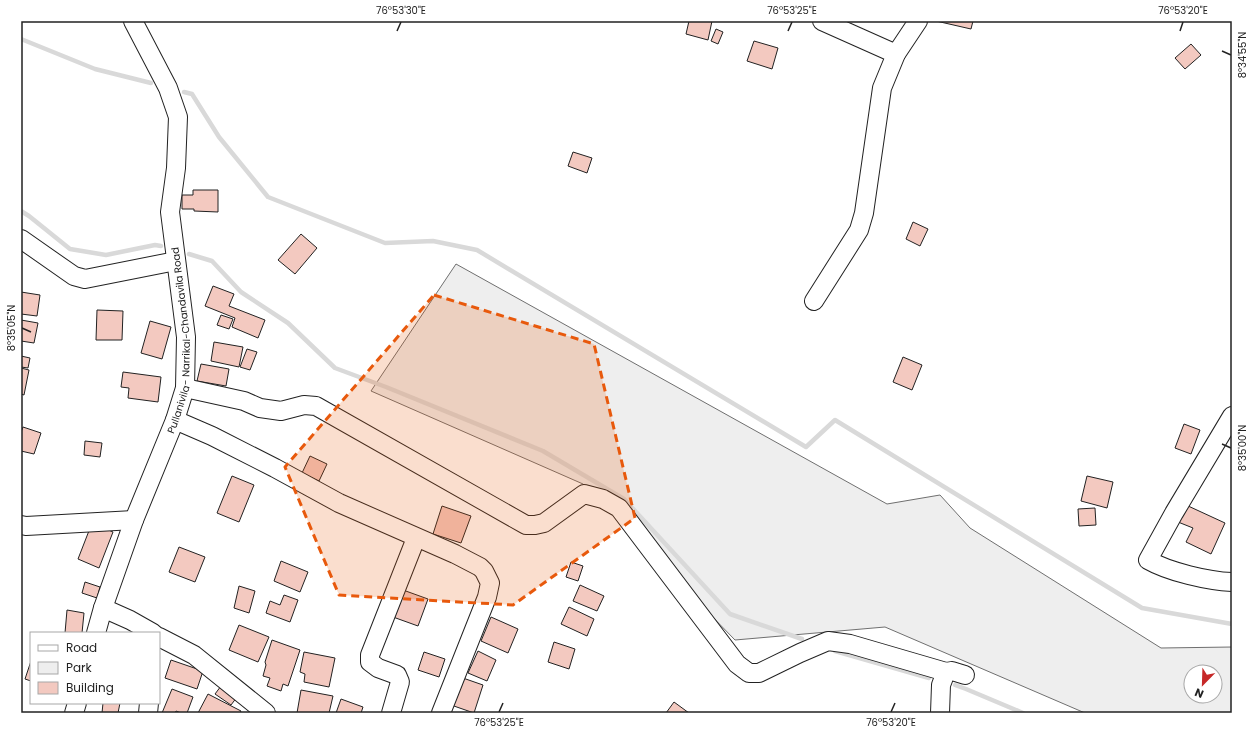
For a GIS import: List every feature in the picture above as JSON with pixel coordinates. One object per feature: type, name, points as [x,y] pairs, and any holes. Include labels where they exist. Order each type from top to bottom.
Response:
[{"type":"street","name":"Pullanivila- Narrikal-Chandavila Road","points":[[96,632],[103,608],[134,520],[175,420],[185,388],[186,337],[170,212],[176,168],[178,117],[168,88],[133,21]]},
{"type":"street","points":[[822,21],[896,54]]},
{"type":"street","points":[[814,301],[859,230],[864,213],[882,88],[896,54],[918,21]]},
{"type":"street","points":[[21,239],[74,276],[85,278],[176,261]]},
{"type":"street","points":[[185,388],[244,401],[260,408],[281,410],[304,405],[316,406],[526,525],[544,523],[584,494],[603,499],[619,508],[737,664],[749,673],[759,673],[828,641],[850,644],[946,672],[952,671],[965,675]]},
{"type":"street","points":[[1232,416],[1148,560],[1158,565],[1202,578],[1221,582],[1232,582]]},
{"type":"street","points":[[175,420],[212,436],[275,468],[339,504],[455,554],[480,567],[484,571],[490,583],[487,597],[443,712]]},
{"type":"street","points":[[21,525],[26,526],[134,520]]},
{"type":"street","points":[[391,713],[400,682],[397,675],[378,668],[370,662],[370,655],[416,538]]},
{"type":"street","points":[[103,608],[130,620],[150,632]]},
{"type":"street","points":[[160,638],[194,655],[266,713]]},
{"type":"street","points":[[940,713],[942,685],[946,672]]},
{"type":"highlighted area","points":[[434,295],[594,344],[635,518],[513,605],[339,595],[285,467]]},
{"type":"green space","points":[[456,264],[887,504],[940,495],[970,528],[1161,648],[1232,647],[1232,713],[1085,713],[885,627],[735,640],[583,484],[371,391]]},
{"type":"building","points":[[689,21],[712,21],[708,40],[686,34]]},
{"type":"building","points":[[936,21],[973,21],[971,29]]},
{"type":"building","points":[[716,29],[723,32],[718,44],[711,41]]},
{"type":"building","points":[[754,41],[778,48],[772,69],[747,61]]},
{"type":"building","points":[[1191,44],[1201,55],[1185,69],[1175,58]]},
{"type":"building","points":[[573,152],[592,158],[587,173],[568,166]]},
{"type":"building","points":[[193,190],[218,190],[218,212],[182,209],[182,195],[193,195]]},
{"type":"building","points":[[913,222],[928,229],[920,246],[906,239]]},
{"type":"building","points":[[301,234],[317,248],[295,274],[278,260]]},
{"type":"building","points":[[213,286],[234,294],[229,306],[265,320],[258,338],[232,327],[235,318],[205,306]]},
{"type":"building","points":[[21,292],[40,295],[37,316],[21,314]]},
{"type":"building","points":[[97,310],[123,311],[122,340],[96,340]]},
{"type":"building","points":[[221,315],[233,319],[229,329],[217,325]]},
{"type":"building","points":[[21,320],[38,323],[34,343],[21,341]]},
{"type":"building","points":[[150,321],[171,327],[162,359],[141,353]]},
{"type":"building","points":[[214,342],[243,347],[239,367],[211,361]]},
{"type":"building","points":[[247,349],[257,352],[250,370],[240,367]]},
{"type":"building","points":[[21,356],[30,358],[28,368],[21,367]]},
{"type":"building","points":[[903,357],[922,365],[912,390],[893,382]]},
{"type":"building","points":[[201,364],[229,369],[226,386],[197,381]]},
{"type":"building","points":[[21,368],[29,370],[24,395],[21,394]]},
{"type":"building","points":[[123,372],[161,377],[158,402],[128,398],[129,388],[121,387]]},
{"type":"building","points":[[1184,424],[1200,430],[1191,454],[1175,448]]},
{"type":"building","points":[[23,427],[41,433],[34,454],[21,451],[21,432]]},
{"type":"building","points":[[85,441],[102,443],[100,457],[84,455]]},
{"type":"building","points":[[310,456],[327,464],[319,481],[302,473]]},
{"type":"building","points":[[232,476],[254,485],[239,522],[217,513]]},
{"type":"building","points":[[1087,476],[1113,482],[1107,508],[1081,501]]},
{"type":"building","points":[[1186,505],[1225,523],[1211,554],[1186,542],[1193,528],[1178,522]]},
{"type":"building","points":[[442,506],[471,516],[461,543],[433,534]]},
{"type":"building","points":[[1095,508],[1096,525],[1079,526],[1078,509]]},
{"type":"building","points":[[92,523],[113,532],[99,568],[78,559]]},
{"type":"building","points":[[179,547],[205,557],[195,582],[169,572]]},
{"type":"building","points":[[281,561],[308,572],[300,592],[274,581]]},
{"type":"building","points":[[571,562],[583,566],[578,581],[566,577]]},
{"type":"building","points":[[85,582],[100,587],[97,598],[82,593]]},
{"type":"building","points":[[580,585],[604,596],[597,611],[573,601]]},
{"type":"building","points":[[239,586],[255,591],[249,613],[234,608]]},
{"type":"building","points":[[403,590],[428,599],[418,626],[393,617]]},
{"type":"building","points":[[284,595],[298,600],[290,622],[266,613],[270,601],[280,605]]},
{"type":"building","points":[[569,607],[594,619],[587,636],[561,624]]},
{"type":"building","points":[[67,610],[84,613],[82,632],[65,632]]},
{"type":"building","points":[[491,617],[518,629],[508,653],[481,641]]},
{"type":"building","points":[[239,625],[269,637],[258,662],[229,650]]},
{"type":"building","points":[[272,640],[300,650],[288,686],[283,684],[281,691],[267,686],[270,678],[263,676],[266,665],[265,662]]},
{"type":"building","points":[[554,642],[575,649],[569,669],[548,662]]},
{"type":"building","points":[[478,651],[496,660],[487,681],[468,673]]},
{"type":"building","points":[[304,652],[335,658],[329,687],[304,682],[305,674],[300,672]]},
{"type":"building","points":[[424,652],[445,659],[439,677],[418,670]]},
{"type":"building","points":[[171,660],[203,671],[197,689],[165,678]]},
{"type":"building","points":[[30,664],[30,681],[25,679]]},
{"type":"building","points":[[460,677],[483,685],[474,713],[451,705]]},
{"type":"building","points":[[224,682],[240,693],[231,705],[215,694]]},
{"type":"building","points":[[172,689],[193,697],[187,713],[176,711],[175,713],[162,713]]},
{"type":"building","points":[[301,690],[333,696],[329,713],[297,713]]},
{"type":"building","points":[[208,694],[241,711],[240,713],[198,713]]},
{"type":"building","points":[[341,699],[363,707],[361,713],[336,713]]},
{"type":"building","points":[[674,702],[689,713],[666,713]]},
{"type":"building","points":[[103,704],[120,704],[118,713],[102,713]]},
{"type":"waterway","points":[[21,39],[95,69],[151,83]]},
{"type":"waterway","points":[[184,92],[192,94],[219,137],[268,197],[385,243],[433,241],[477,250],[806,447],[835,420],[1142,608],[1232,624]]},
{"type":"waterway","points":[[21,211],[70,249],[106,255],[155,245],[161,246]]},
{"type":"waterway","points":[[189,254],[212,261],[241,292],[288,323],[335,368],[386,387],[543,451],[624,499],[730,614],[802,639]]},
{"type":"waterway","points":[[835,651],[929,678]]},
{"type":"waterway","points":[[955,685],[1023,713]]}]
